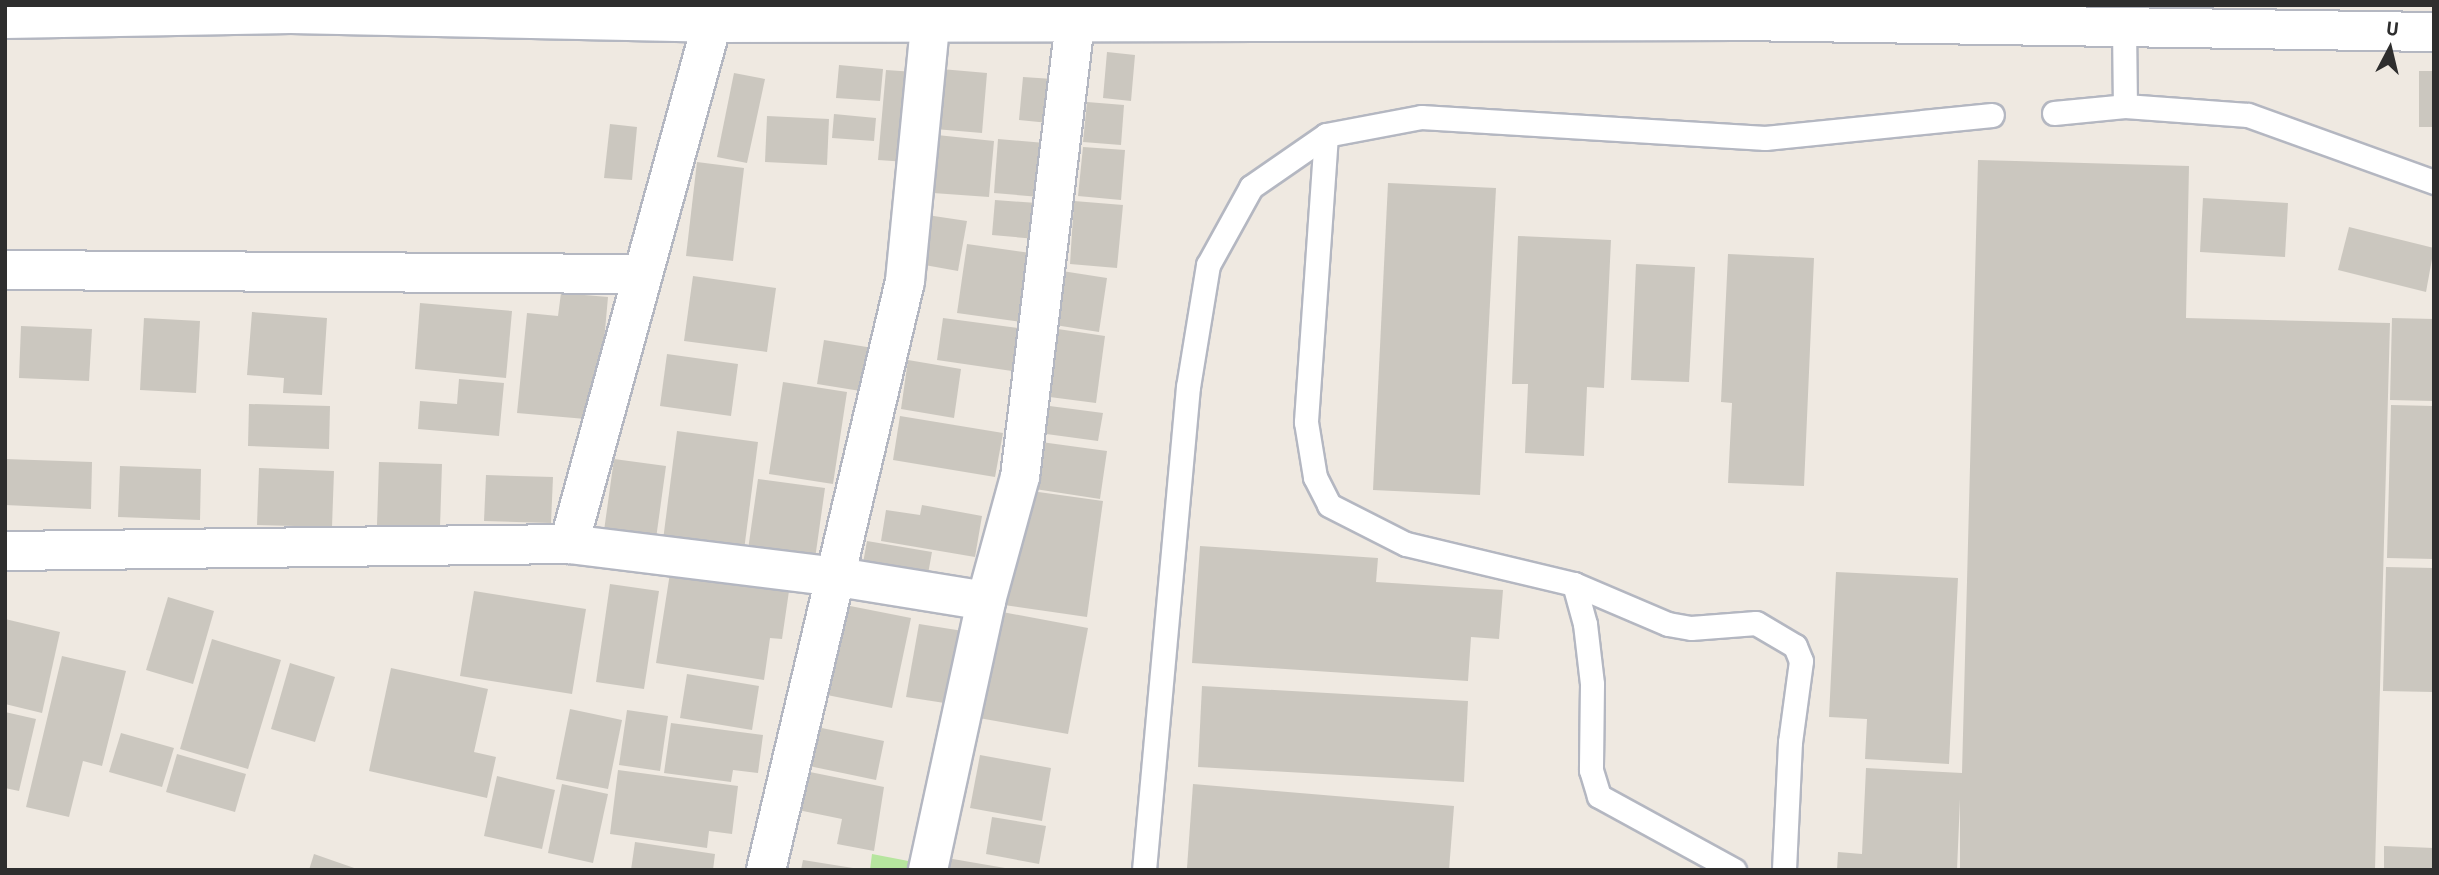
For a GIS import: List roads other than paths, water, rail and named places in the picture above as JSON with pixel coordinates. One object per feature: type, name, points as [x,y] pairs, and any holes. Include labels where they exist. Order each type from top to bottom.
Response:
[{"type":"street","points":[[928,870],[986,601],[1020,477],[1077,12]]},
{"type":"street","points":[[5,19],[291,14],[712,23],[930,24],[1077,12],[2434,32]]},
{"type":"street","points":[[569,544],[640,274],[712,23]]},
{"type":"street","points":[[766,870],[838,577],[905,281],[930,24]]},
{"type":"street","points":[[5,270],[640,274]]},
{"type":"street","points":[[5,551],[569,544],[838,577],[986,601]]},
{"type":"lane","points":[[2124,26],[2125,106]]},
{"type":"lane","points":[[2054,113],[2125,106],[2248,115],[2434,182]]},
{"type":"lane","points":[[1144,870],[1188,387],[1208,265],[1251,187],[1326,135],[1421,117],[1765,138],[1992,115]]},
{"type":"lane","points":[[1326,135],[1306,422],[1315,477],[1329,505],[1406,544],[1574,584],[1668,624],[1691,628],[1756,624],[1795,646],[1801,661],[1790,742],[1784,870]]},
{"type":"lane","points":[[1574,584],[1585,624],[1591,672],[1591,770],[1599,796],[1734,870]]}]
